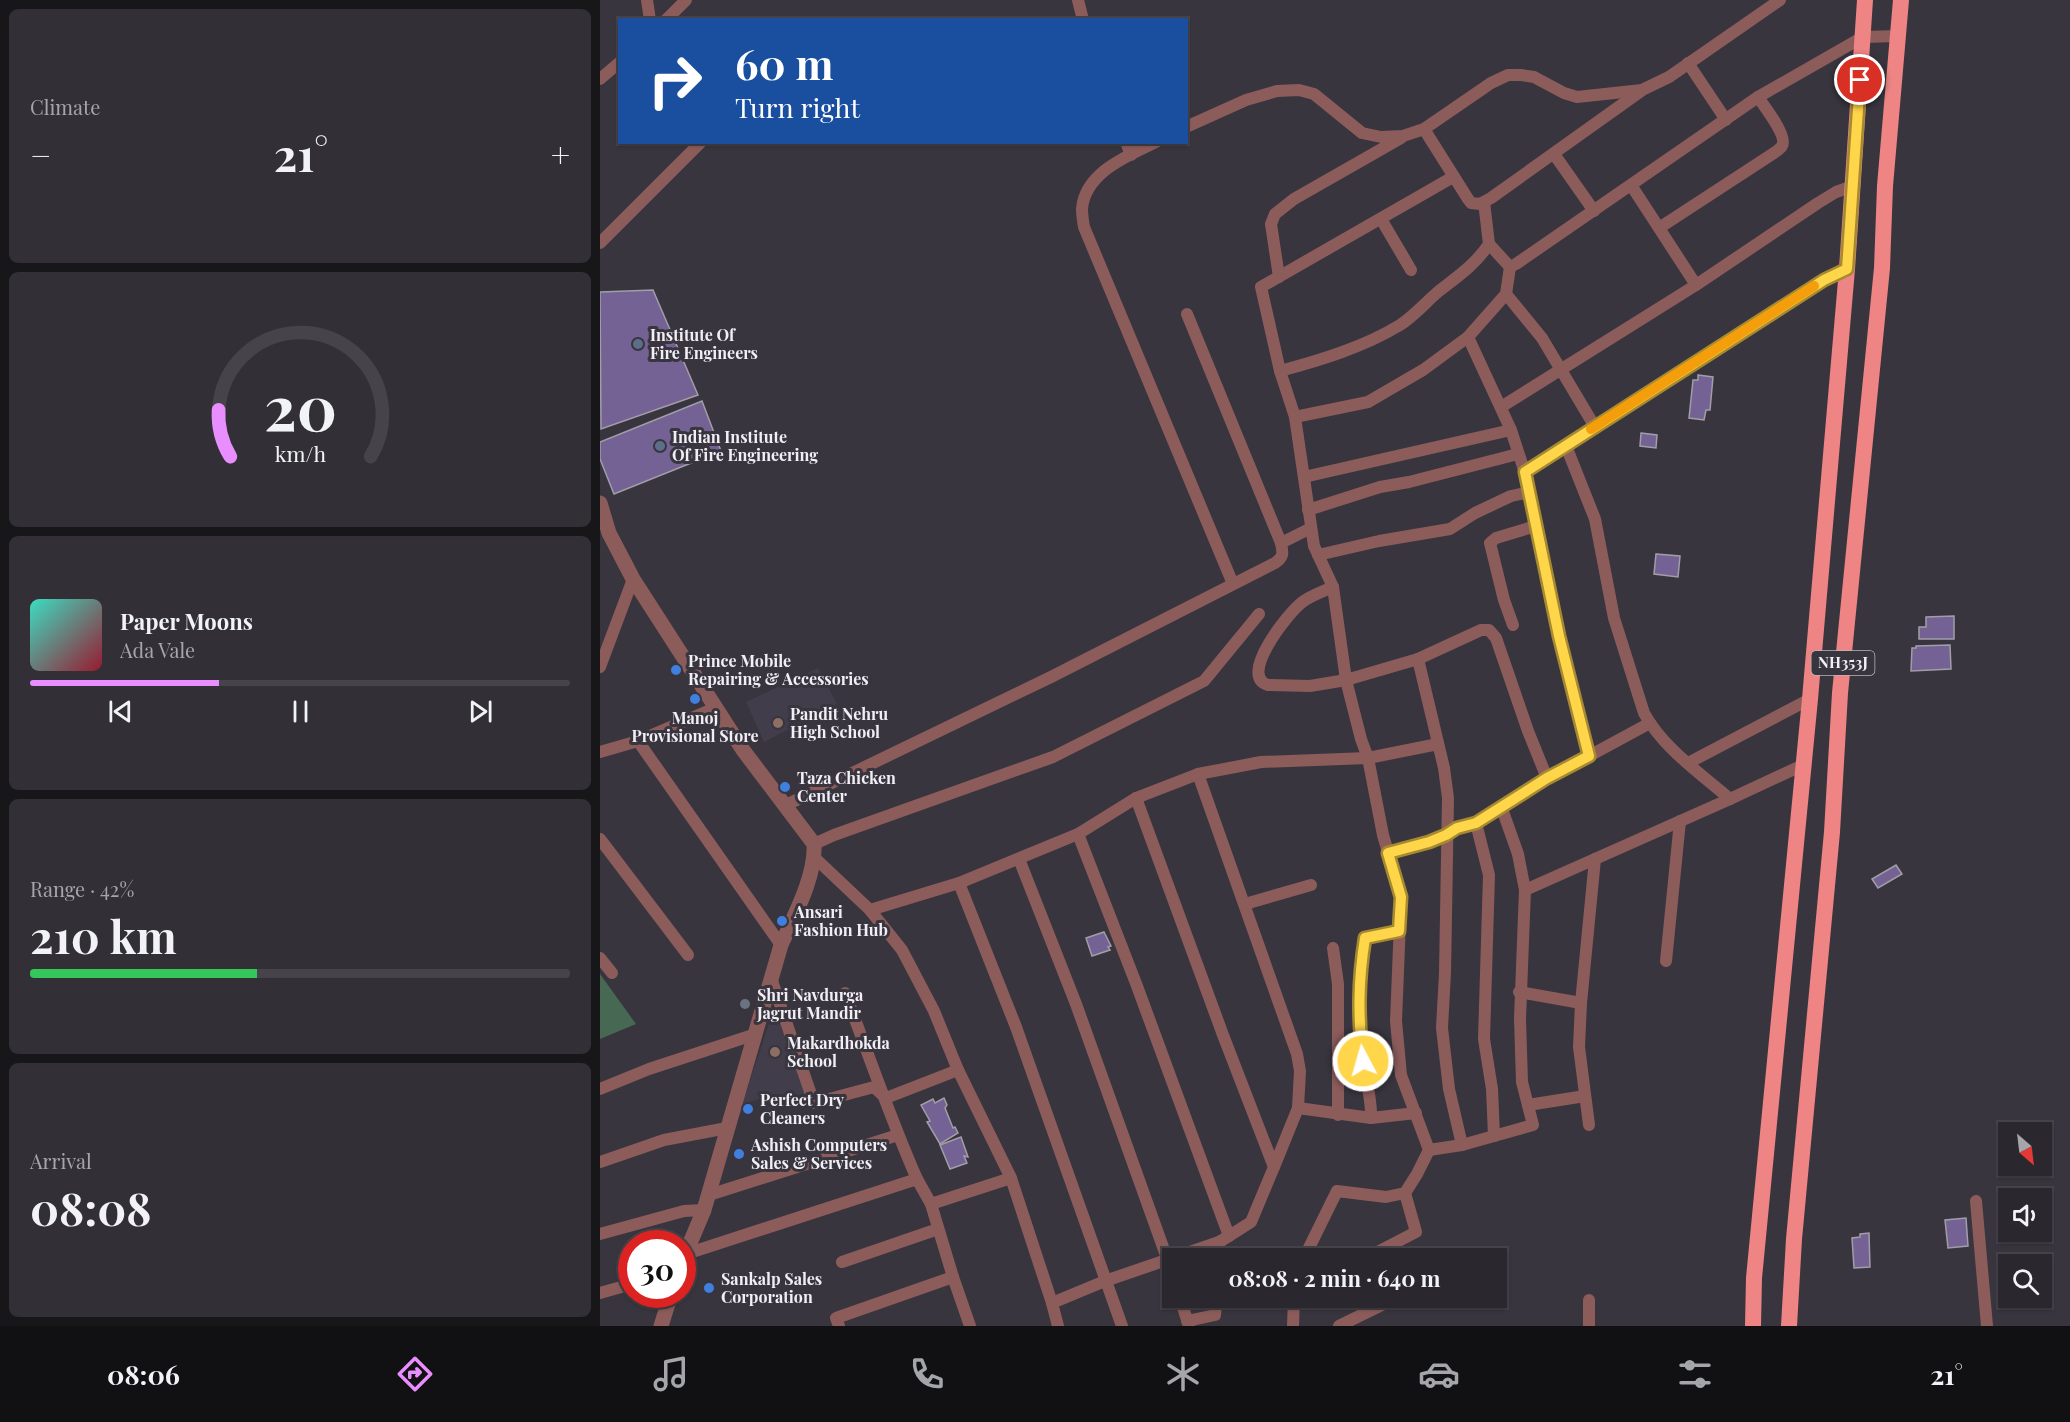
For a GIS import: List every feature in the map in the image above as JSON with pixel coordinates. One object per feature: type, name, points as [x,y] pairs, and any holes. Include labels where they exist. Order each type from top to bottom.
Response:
[{"type":"highway","name":"NH353J","points":[[1753,1326],[1756,1256],[1810,699],[1847,269],[1865,0]]},
{"type":"highway","name":"NH353J","points":[[1789,1326],[1794,1239],[1832,832],[1840,693],[1882,268],[1885,186],[1901,0]]},
{"type":"street","points":[[647,0],[650,18]]},
{"type":"street","points":[[668,18],[686,0]]},
{"type":"street","points":[[1078,0],[1082,18]]},
{"type":"street","points":[[1424,129],[1471,203],[1484,202],[1642,90],[1669,77],[1780,0]]},
{"type":"street","points":[[1295,417],[1368,402],[1423,370],[1468,337],[1506,294],[1510,267],[1758,97],[1863,37],[1898,36]]},
{"type":"street","points":[[1688,63],[1726,120]]},
{"type":"street","points":[[600,79],[618,64]]},
{"type":"street","points":[[1279,277],[1271,224],[1275,214],[1294,199],[1403,136],[1424,129],[1491,83],[1508,75],[1534,77],[1564,93],[1577,97],[1642,90]]},
{"type":"street","points":[[1188,127],[1246,100],[1277,91],[1299,90],[1314,94],[1362,133],[1381,137],[1403,136]]},
{"type":"street","points":[[1659,228],[1782,146],[1784,140],[1781,132],[1758,97]]},
{"type":"street","points":[[600,243],[699,144]]},
{"type":"street","points":[[1127,144],[1131,155]]},
{"type":"street","points":[[1152,144],[1117,162],[1099,175],[1086,192],[1082,209],[1084,227],[1233,584]]},
{"type":"street","points":[[1554,154],[1594,211]]},
{"type":"street","points":[[1309,1248],[1337,1191],[1386,1197],[1405,1193],[1429,1150],[1401,1075],[1396,1022],[1401,897],[1383,836],[1368,758],[1360,739],[1346,680],[1333,587],[1314,546],[1295,417],[1280,371],[1261,287],[1453,177]]},
{"type":"street","points":[[1631,185],[1696,285]]},
{"type":"street","points":[[1501,407],[1696,285],[1818,202],[1852,186]]},
{"type":"street","points":[[1484,202],[1489,244],[1510,267]]},
{"type":"street","points":[[1381,219],[1411,270]]},
{"type":"street","points":[[1280,371],[1349,350],[1402,324],[1472,265],[1489,244]]},
{"type":"street","points":[[1525,472],[1824,280],[1847,269]]},
{"type":"street","points":[[1506,294],[1542,338],[1595,427]]},
{"type":"street","points":[[784,806],[1051,677],[1280,560],[1283,554],[1281,543],[1187,314]]},
{"type":"street","points":[[1468,337],[1511,430],[1525,472],[1561,647],[1589,756]]},
{"type":"street","points":[[1304,477],[1511,430]]},
{"type":"street","points":[[1566,446],[1595,519],[1614,618],[1644,713],[1671,748],[1730,799]]},
{"type":"street","points":[[1308,510],[1380,487],[1409,482],[1518,454]]},
{"type":"street","points":[[1318,555],[1379,541],[1450,529],[1475,513],[1511,496],[1530,492]]},
{"type":"street","points":[[600,503],[605,535],[715,708],[815,851],[870,910],[902,950],[934,1011],[958,1070],[1011,1178],[1058,1326]]},
{"type":"street","points":[[1513,625],[1504,600],[1490,543],[1496,538],[1536,526]]},
{"type":"street","points":[[1281,543],[1311,528]]},
{"type":"street","points":[[600,667],[633,579]]},
{"type":"street","points":[[1333,587],[1307,598],[1289,615],[1261,659],[1257,670],[1258,677],[1263,683],[1310,686],[1346,680],[1418,659],[1481,630],[1489,630],[1496,638],[1547,778]]},
{"type":"street","points":[[696,1231],[705,1210],[781,945],[798,905],[815,851],[845,831],[1053,757],[1204,681],[1259,614]]},
{"type":"street","points":[[600,635],[614,629]]},
{"type":"street","points":[[1418,659],[1444,768],[1448,798],[1442,1028],[1449,1089],[1462,1145]]},
{"type":"street","points":[[1688,763],[1810,699]]},
{"type":"street","points":[[600,752],[638,741],[715,708]]},
{"type":"street","points":[[1388,853],[1429,842],[1457,828],[1476,823],[1547,778],[1650,723]]},
{"type":"street","points":[[638,741],[781,945]]},
{"type":"street","points":[[870,910],[959,883],[1078,834],[1136,798],[1198,774],[1261,762],[1368,758],[1438,744]]},
{"type":"street","points":[[1525,890],[1803,765]]},
{"type":"street","points":[[1198,774],[1297,1054],[1300,1071],[1298,1108],[1251,1222],[1224,1239],[1200,1248]]},
{"type":"street","points":[[1136,798],[1274,1167]]},
{"type":"street","points":[[1429,1150],[1462,1145],[1533,1125],[1522,1082],[1519,992],[1525,890],[1518,854],[1501,806]]},
{"type":"street","points":[[1666,961],[1680,821]]},
{"type":"street","points":[[1476,823],[1489,875],[1484,1039],[1492,1089],[1494,1136]]},
{"type":"street","points":[[1078,834],[1137,986],[1224,1239],[1222,1248]]},
{"type":"street","points":[[600,839],[688,955]]},
{"type":"street","points":[[1019,858],[1076,1004],[1165,1248]]},
{"type":"street","points":[[1589,1125],[1579,1047],[1595,859]]},
{"type":"street","points":[[959,883],[1062,1152],[1122,1326]]},
{"type":"street","points":[[1245,904],[1311,885]]},
{"type":"street","points":[[1371,1118],[1358,1017],[1360,973],[1365,938],[1399,931]]},
{"type":"street","points":[[1333,948],[1338,984],[1338,1115]]},
{"type":"street","points":[[600,958],[612,974]]},
{"type":"street","points":[[772,981],[814,1103],[874,1087],[886,1098]]},
{"type":"street","points":[[1519,992],[1581,1004]]},
{"type":"street","points":[[845,993],[898,1135],[917,1179],[931,1204],[970,1326]]},
{"type":"street","points":[[600,1089],[649,1069],[756,1035]]},
{"type":"street","points":[[886,1098],[958,1070]]},
{"type":"street","points":[[1528,1105],[1585,1096]]},
{"type":"street","points":[[1298,1108],[1371,1118],[1416,1113]]},
{"type":"street","points":[[600,1162],[664,1140],[727,1128]]},
{"type":"street","points":[[709,1194],[898,1135]]},
{"type":"street","points":[[931,1204],[1011,1178]]},
{"type":"street","points":[[696,1254],[917,1179]]},
{"type":"street","points":[[1385,1248],[1416,1232],[1405,1193]]},
{"type":"street","points":[[1976,1201],[1987,1326]]},
{"type":"street","points":[[600,1234],[684,1211],[705,1210]]},
{"type":"street","points":[[842,1262],[938,1229]]},
{"type":"street","points":[[1052,1303],[1105,1281],[1162,1262]]},
{"type":"street","points":[[839,1326],[836,1318],[953,1277]]},
{"type":"street","points":[[600,1293],[618,1288]]},
{"type":"street","points":[[1589,1300],[1589,1326]]},
{"type":"street","points":[[661,1326],[667,1308]]},
{"type":"street","points":[[1183,1308],[1188,1324],[1215,1315],[1216,1308]]},
{"type":"street","points":[[1293,1326],[1294,1308]]},
{"type":"street","points":[[1340,1326],[1376,1308]]},
{"type":"shaded area","name":"Pandit Nehru High School","points":[[818,668],[837,704],[764,742],[746,702]]},
{"type":"shaded area","name":"Makardhokda School","points":[[775,1006],[807,1099],[768,1112],[763,1098],[742,1104]]},
{"type":"green space","points":[[600,974],[636,1024],[600,1039]]},
{"type":"building","name":"Institute Of Fire Engineers","points":[[653,290],[698,395],[601,429],[600,292]]},
{"type":"building","points":[[1698,375],[1713,377],[1710,410],[1706,410],[1704,420],[1689,418],[1693,380],[1698,380]]},
{"type":"building","name":"Indian Institute Of Fire Engineering","points":[[702,401],[721,451],[614,494],[600,459],[600,442]]},
{"type":"building","points":[[1641,433],[1657,435],[1656,448],[1640,446]]},
{"type":"building","points":[[1656,554],[1680,556],[1678,577],[1654,574]]},
{"type":"building","points":[[1954,616],[1954,639],[1919,639],[1919,627],[1926,627],[1926,617]]},
{"type":"building","points":[[1950,645],[1951,669],[1911,671],[1912,648]]},
{"type":"building","points":[[1896,865],[1902,874],[1878,888],[1872,879]]},
{"type":"building","points":[[1104,932],[1111,946],[1108,947],[1110,950],[1092,956],[1086,938]]},
{"type":"building","points":[[944,1098],[947,1105],[945,1108],[953,1128],[955,1127],[958,1133],[940,1144],[927,1122],[930,1121],[921,1105],[933,1099],[935,1103]]},
{"type":"building","points":[[961,1137],[968,1157],[964,1156],[967,1163],[950,1169],[940,1145]]},
{"type":"building","points":[[1966,1218],[1968,1246],[1948,1248],[1945,1220]]},
{"type":"building","points":[[1869,1233],[1870,1267],[1854,1268],[1852,1238]]},
{"type":"slow traffic","points":[[1591,429],[1814,286]]},
{"type":"place","name":"Institute Of Fire Engineers","points":[[638,344]]},
{"type":"place","name":"Indian Institute Of Fire Engineering","points":[[660,446]]},
{"type":"place","name":"Prince Mobile Repairing & Accessories","points":[[676,670]]},
{"type":"place","name":"Manoj Provisional Store","points":[[695,699]]},
{"type":"place","name":"Pandit Nehru High School","points":[[778,723]]},
{"type":"place","name":"Taza Chicken Center","points":[[785,787]]},
{"type":"place","name":"Ansari Fashion Hub","points":[[782,921]]},
{"type":"place","name":"Shri Navdurga Jagrut Mandir","points":[[745,1004]]},
{"type":"place","name":"Makardhokda School","points":[[775,1052]]},
{"type":"place","name":"Perfect Dry Cleaners","points":[[748,1109]]},
{"type":"place","name":"Ashish Computers Sales & Services","points":[[739,1154]]},
{"type":"place","name":"Sankalp Sales Corporation","points":[[709,1288]]},
{"type":"route","points":[[1363,1061],[1358,1017],[1360,973],[1365,938],[1399,931],[1401,897],[1388,853],[1429,842],[1457,828],[1476,823],[1547,778],[1589,756],[1549,594],[1525,472],[1824,280],[1847,269],[1860,80]]}]
